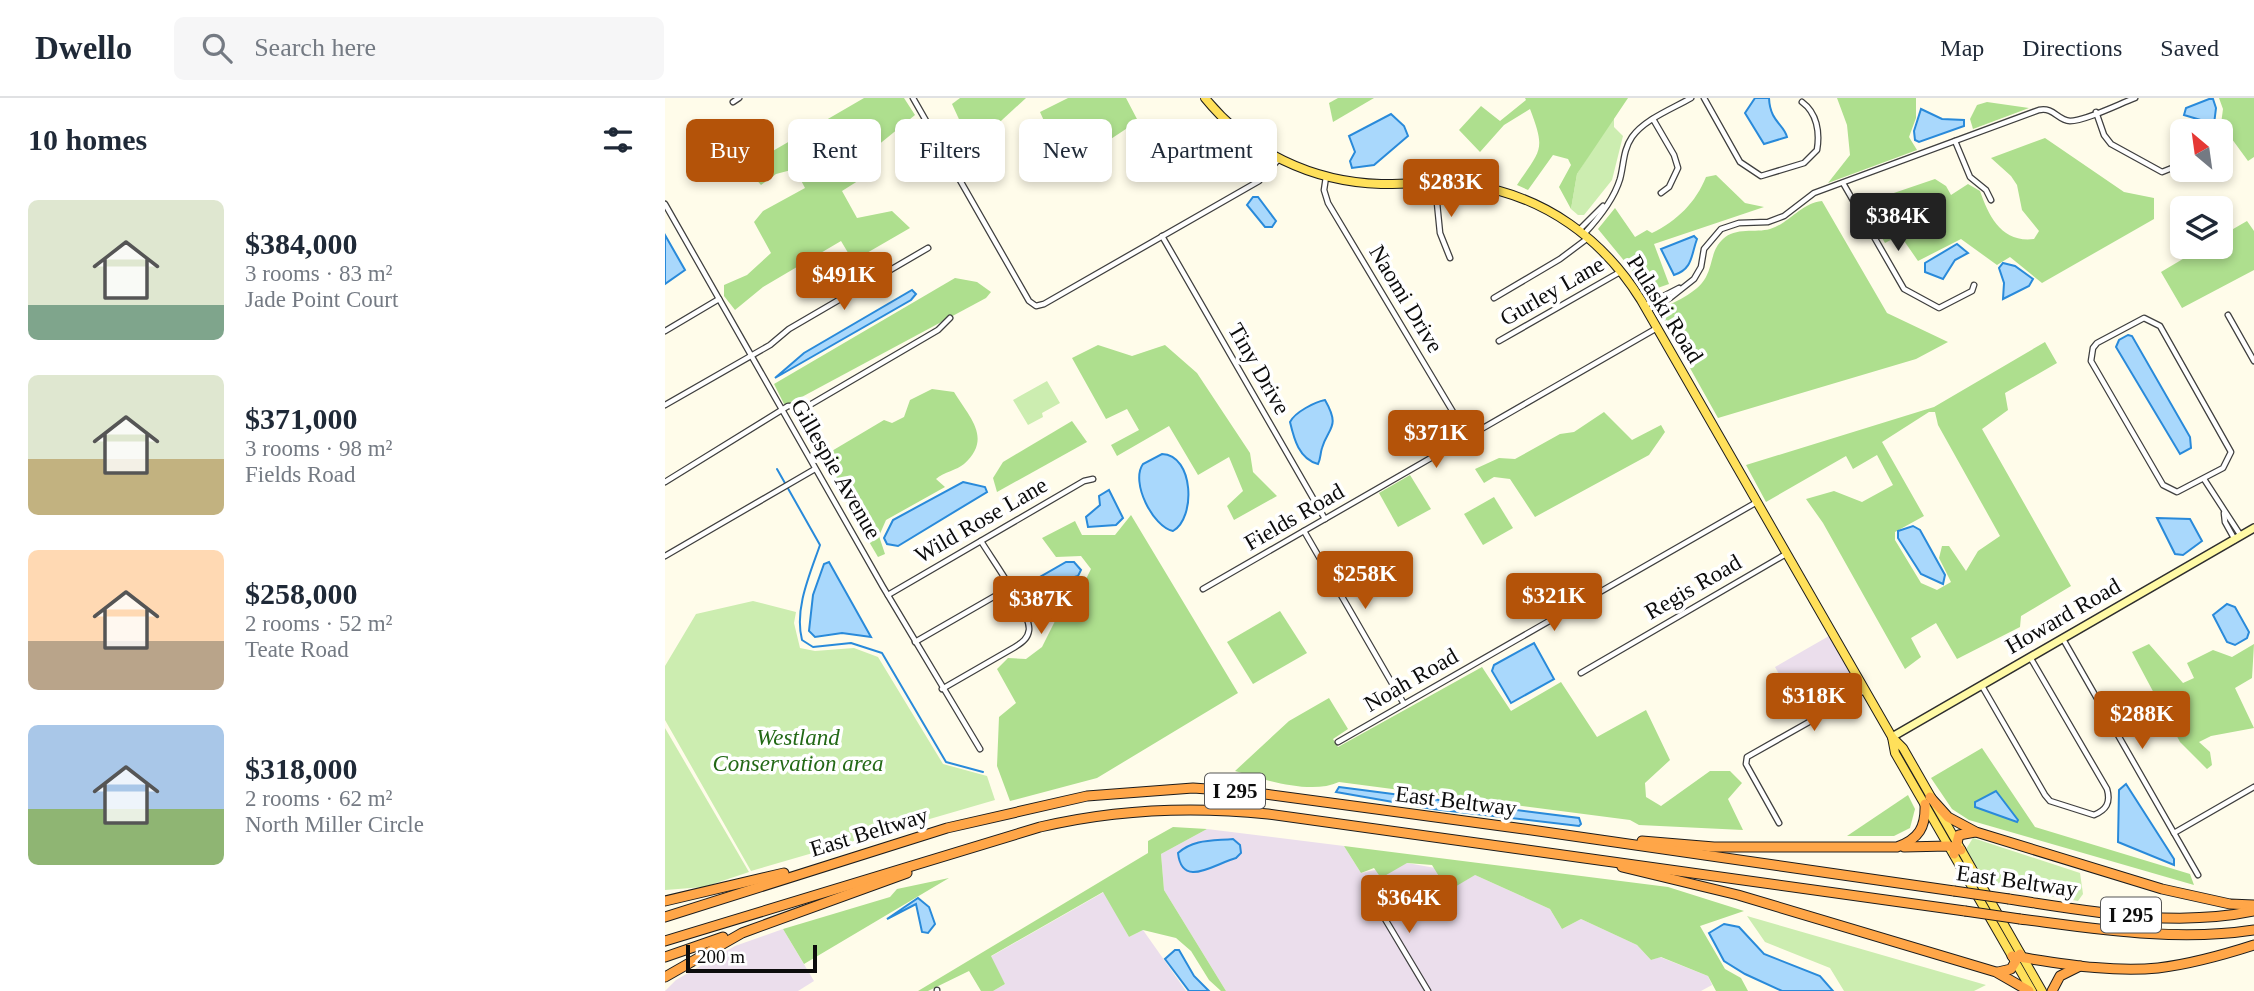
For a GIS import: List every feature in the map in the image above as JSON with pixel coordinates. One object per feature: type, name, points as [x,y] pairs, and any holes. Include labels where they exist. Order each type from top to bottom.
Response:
[{"type":"highway","name":"East Beltway","points":[[665,916],[947,828],[1087,796],[1193,788],[1250,792],[2010,900],[2152,917],[2200,917],[2254,911]]},
{"type":"highway","points":[[1928,800],[1948,817],[1976,832],[2162,889],[2230,904],[2254,905]]},
{"type":"highway","points":[[1897,847],[1912,841],[1921,831],[1928,800]]},
{"type":"highway","name":"East Beltway","points":[[665,941],[980,844],[1094,816],[1167,809],[1268,814],[2021,919],[2148,934],[2192,935],[2254,930]]},
{"type":"highway","points":[[665,901],[765,878],[947,828]]},
{"type":"highway","points":[[1524,829],[1714,847],[1955,847],[1965,832],[1976,832]]},
{"type":"highway","points":[[665,957],[980,844]]},
{"type":"highway","points":[[1569,854],[1738,895],[1996,972],[2031,991]]},
{"type":"highway","points":[[665,977],[718,944],[782,917]]},
{"type":"highway","points":[[1996,972],[2006,971],[2018,957],[2120,969],[2158,968],[2208,959],[2254,945]]},
{"type":"highway","points":[[2052,991],[2060,976],[2083,965]]},
{"type":"main road","name":"Pulaski Road","points":[[1205,98],[1235,129],[1279,159],[1327,177],[1364,183],[1469,185],[1515,196],[1552,212],[1584,233],[1621,271],[1646,308],[1892,737],[1895,752],[1928,800],[2018,957],[2042,991]]},
{"type":"main road","name":"Pulaski Road","points":[[2018,957],[2031,991]]},
{"type":"street","points":[[733,102],[739,98]]},
{"type":"street","points":[[913,98],[1030,301],[1036,306],[1044,304],[1259,181],[1279,159]]},
{"type":"street","points":[[1494,298],[1560,258],[1598,219],[1618,185],[1630,139],[1653,119],[1691,98]]},
{"type":"street","points":[[1704,98],[1740,162],[1761,176],[1804,163],[1817,150],[1817,125],[1810,108],[1802,102]]},
{"type":"street","points":[[1646,308],[1686,286],[1698,274],[1709,241],[1721,229],[1739,223],[1768,222],[1784,216],[1814,193],[2039,110],[2052,110],[2068,121],[2135,98]]},
{"type":"street","points":[[2096,112],[2104,135],[2111,144],[2162,172],[2170,169]]},
{"type":"street","points":[[1653,119],[1674,155],[1678,169],[1669,187],[1661,193]]},
{"type":"street","points":[[1955,141],[1970,177],[1986,190],[1991,200]]},
{"type":"street","name":"Naomi Drive","points":[[1327,177],[1324,190],[1328,203],[1468,437]]},
{"type":"street","points":[[1435,183],[1440,233],[1450,258]]},
{"type":"street","points":[[1843,183],[1904,289],[1939,308],[1972,291],[1974,285]]},
{"type":"street","name":"Gillespie Avenue","points":[[665,204],[815,469],[980,749]]},
{"type":"street","name":"Tiny Drive","points":[[1162,236],[1325,519]]},
{"type":"street","points":[[665,405],[928,248]]},
{"type":"street","name":"Gurley Lane","points":[[1499,341],[1621,271]]},
{"type":"street","points":[[665,331],[719,299]]},
{"type":"street","points":[[2228,315],[2254,361]]},
{"type":"street","points":[[665,482],[782,410],[808,406],[939,330],[950,318]]},
{"type":"street","points":[[2144,318],[2160,326],[2230,447],[2228,464],[2204,479],[2177,492],[2163,485],[2091,360],[2093,348],[2097,344],[2144,318]]},
{"type":"street","name":"Fields Road","points":[[1203,589],[1657,328]]},
{"type":"street","points":[[665,556],[815,469]]},
{"type":"street","name":"Wild Rose Lane","points":[[888,595],[1084,481],[1093,479]]},
{"type":"street","points":[[2204,479],[2238,538]]},
{"type":"street","name":"Noah Road","points":[[1338,743],[1757,502]]},
{"type":"street","name":"Howard Road","points":[[1892,737],[2254,528]]},
{"type":"street","points":[[1304,531],[1404,704]]},
{"type":"street","points":[[942,688],[1025,639],[1028,623],[981,541]]},
{"type":"street","name":"Regis Road","points":[[1581,673],[1787,554]]},
{"type":"street","points":[[915,642],[1009,587]]},
{"type":"street","points":[[2063,638],[2198,875]]},
{"type":"street","points":[[1982,685],[2050,801],[2094,815],[2103,811],[2108,803],[2107,789],[2030,657]]},
{"type":"street","points":[[1779,823],[1746,761],[1749,755],[1865,691]]},
{"type":"street","points":[[2174,833],[2254,787]]},
{"type":"street","points":[[1369,885],[1379,909],[1428,991]]},
{"type":"shaded area","points":[[1829,636],[1860,691],[1806,721],[1775,667]]},
{"type":"shaded area","points":[[1207,829],[1344,846],[1361,873],[1407,863],[1475,875],[1550,909],[1562,929],[1581,919],[1637,945],[1651,960],[1660,957],[1708,976],[1712,985],[1701,991],[1226,991],[1164,890],[1161,854]]},
{"type":"shaded area","points":[[1104,892],[1129,937],[1143,930],[1186,991],[993,991],[1005,984],[990,957]]},
{"type":"shaded area","points":[[783,929],[814,981],[798,991],[665,991],[676,980],[735,946]]},
{"type":"green space","points":[[864,98],[904,98],[915,115],[910,119],[895,119],[895,131],[881,143],[881,119],[828,119]]},
{"type":"green space","points":[[960,98],[1026,98],[1003,119],[959,119],[952,104]]},
{"type":"green space","points":[[1068,98],[1126,98],[1137,119],[1126,119],[1126,129],[1112,138],[1112,119],[1043,119],[1040,112]]},
{"type":"green space","points":[[1338,98],[1374,98],[1333,122],[1329,103]]},
{"type":"green space","points":[[1525,98],[1628,98],[1577,174],[1571,209],[1559,187],[1571,165],[1568,159],[1553,155],[1528,190],[1517,185],[1539,149],[1538,134],[1530,109],[1504,125],[1480,152],[1459,130],[1481,106],[1500,121],[1526,100]]},
{"type":"green space","points":[[1837,98],[1916,98],[1916,118],[1909,137],[1917,150],[1828,183],[1850,155],[1847,125]]},
{"type":"green space","points":[[2219,98],[2254,98],[2254,157],[2248,161],[2233,140],[2233,119],[2222,119],[2223,109]]},
{"type":"green space","points":[[1987,102],[2029,108],[1973,129],[1970,119],[1977,105]]},
{"type":"green space","points":[[1614,116],[1614,127],[1623,136],[1612,180],[1584,215],[1578,215],[1571,209],[1577,174]]},
{"type":"green space","points":[[2045,138],[2124,192],[2154,198],[2154,219],[2042,283],[2010,257],[1997,265],[1961,239],[1918,261],[1900,235],[1885,243],[1866,210],[1888,195],[1935,179],[1946,186],[1951,195],[1968,184],[1980,191],[1993,219],[2005,232],[2013,237],[2034,239],[2039,231],[2022,210],[2017,185],[1991,158]]},
{"type":"green space","points":[[788,142],[788,171],[774,175],[774,150]]},
{"type":"green space","points":[[1716,175],[1745,203],[1764,207],[1654,244],[1669,284],[1649,291],[1598,229],[1615,208],[1635,237],[1647,230],[1652,233],[1685,210],[1706,177]]},
{"type":"green space","points":[[802,182],[856,182],[842,191],[857,218],[892,211],[910,228],[853,261],[841,241],[763,287],[735,310],[724,296],[724,285],[747,275],[771,253],[754,222],[763,211],[805,188]]},
{"type":"green space","points":[[1822,201],[1887,313],[1948,342],[1916,359],[1718,418],[1658,311],[1691,293],[1702,283],[1716,248],[1728,235],[1770,229],[1808,205]]},
{"type":"green space","points":[[2247,221],[2254,231],[2254,270],[2182,308],[2161,272],[2183,259],[2233,259],[2233,229]]},
{"type":"green space","points":[[955,278],[977,282],[991,292],[986,298],[785,406],[774,384]]},
{"type":"green space","points":[[2045,342],[2057,363],[2005,393],[2008,410],[1982,429],[2071,586],[2021,616],[2020,627],[1957,659],[1936,623],[1911,638],[1921,657],[1905,669],[1823,523],[1806,499],[1834,491],[1862,502],[1893,485],[1877,455],[1853,469],[1846,456],[1766,502],[1746,465],[1934,407]],"holes":[[[1929,412],[1935,412],[1938,425],[2000,536],[1978,551],[1966,571],[1949,546],[1942,546],[1939,558],[1951,582],[1937,590],[1921,583],[1895,540],[1895,532],[1924,516],[1882,442]]]},
{"type":"green space","points":[[1098,345],[1132,356],[1165,345],[1197,373],[1250,453],[1253,472],[1277,496],[1234,520],[1227,506],[1243,491],[1229,457],[1198,475],[1169,426],[1117,456],[1111,445],[1139,430],[1127,409],[1106,419],[1072,358]]},
{"type":"green space","points":[[1047,381],[1060,403],[1028,425],[1013,400]]},
{"type":"green space","points":[[932,389],[954,392],[975,428],[977,445],[964,464],[936,479],[945,487],[886,520],[879,536],[885,554],[878,557],[820,458],[884,420],[892,423],[904,417],[910,400]]},
{"type":"green space","points":[[1604,412],[1632,440],[1661,425],[1665,432],[1649,455],[1535,517],[1510,479],[1494,477],[1484,483],[1475,469],[1499,458],[1515,459],[1560,434],[1574,432]]},
{"type":"green space","points":[[1072,421],[1087,442],[997,492],[993,478],[1003,462]]},
{"type":"green space","points":[[1410,475],[1431,509],[1398,527],[1379,493]]},
{"type":"green space","points":[[1494,497],[1513,528],[1483,545],[1464,514]]},
{"type":"green space","points":[[1131,515],[1238,693],[1097,778],[1010,801],[997,766],[999,717],[1016,703],[997,669],[1008,658],[1026,659],[1042,647],[1074,583],[1085,581],[1091,569],[1081,556],[1056,557],[1042,538],[1075,521],[1082,535],[1115,535]]},
{"type":"green space","name":"Westland Conservation area","points":[[753,601],[796,612],[794,623],[800,648],[815,651],[854,648],[878,657],[943,764],[987,776],[995,800],[751,871],[665,720],[665,666],[696,614]]},
{"type":"green space","points":[[1280,611],[1307,653],[1253,684],[1227,642]]},
{"type":"green space","points":[[2149,644],[2183,683],[2194,678],[2187,663],[2213,650],[2232,657],[2254,644],[2252,678],[2235,688],[2254,728],[2211,736],[2199,742],[2210,752],[2212,765],[2207,769],[2180,742],[2132,652]]},
{"type":"green space","points":[[1482,667],[1511,711],[1561,682],[1597,737],[1646,710],[1670,760],[1645,783],[1646,797],[1661,806],[1710,771],[1730,771],[1742,783],[1728,799],[1743,830],[1639,825],[1630,820],[1339,782],[1328,786],[1302,787],[1235,771],[1289,721],[1329,698],[1348,729],[1333,739],[1338,747]]},
{"type":"green space","points":[[665,728],[749,872],[704,887],[665,890]]},
{"type":"green space","points":[[1982,748],[2035,827],[2190,874],[2194,885],[1969,820],[1952,809],[1931,778]]},
{"type":"green space","points":[[1908,795],[1915,809],[1910,828],[1894,836],[1847,836]]},
{"type":"green space","points":[[1173,827],[1207,829],[1161,854],[1164,890],[1226,991],[1221,991],[1209,980],[1191,951],[1176,938],[1143,930],[1129,937],[1103,892],[991,956],[1005,984],[993,991],[981,991],[969,971],[928,991],[918,991],[1148,853],[1148,841]]},
{"type":"green space","points":[[1973,838],[2080,873],[2083,894],[2078,901],[1988,885],[1966,849]]},
{"type":"green space","points":[[1344,846],[1668,887],[1744,911],[1700,926],[1725,969],[1741,978],[1748,991],[1716,991],[1708,976],[1661,957],[1651,960],[1637,945],[1581,919],[1562,929],[1550,909],[1475,875],[1448,891],[1432,865],[1407,863],[1381,878],[1374,868],[1361,873]]},
{"type":"green space","points":[[949,878],[804,964],[783,929],[890,897],[897,889]]},
{"type":"green space","points":[[1747,916],[1986,985],[1974,991],[1844,991],[1830,968],[1765,942]]},
{"type":"water","points":[[1755,98],[1769,98],[1774,117],[1787,137],[1764,144],[1745,113]]},
{"type":"water","points":[[2213,99],[2216,108],[2215,119],[2197,119],[2184,115],[2186,108]]},
{"type":"water","points":[[1921,109],[1942,119],[1964,120],[1964,126],[1919,142],[1915,140],[1914,131]]},
{"type":"water","points":[[1391,114],[1404,126],[1408,136],[1374,165],[1352,168],[1350,161],[1355,152],[1349,136]]},
{"type":"water","points":[[1253,197],[1258,197],[1276,221],[1272,227],[1265,227],[1247,205]]},
{"type":"water","points":[[665,235],[685,270],[665,284]]},
{"type":"water","points":[[1694,236],[1697,239],[1688,265],[1674,275],[1661,249]]},
{"type":"water","points":[[1957,244],[1968,253],[1955,260],[1943,279],[1925,272],[1925,263]]},
{"type":"water","points":[[2003,263],[2015,266],[2033,279],[2029,286],[2003,299],[2004,283],[1999,268]]},
{"type":"water","points":[[912,290],[916,294],[911,300],[775,378],[804,353]]},
{"type":"water","points":[[2128,335],[2132,336],[2190,437],[2191,448],[2180,454],[2116,347],[2119,340]]},
{"type":"water","points":[[1325,400],[1333,422],[1318,464],[1302,453],[1290,422],[1306,408]]},
{"type":"water","points":[[1162,454],[1173,457],[1180,465],[1186,475],[1188,488],[1185,514],[1173,531],[1165,528],[1151,513],[1139,482],[1143,464]]},
{"type":"water","points":[[963,482],[985,487],[987,492],[898,546],[887,544],[884,538],[893,520]]},
{"type":"water","points":[[1109,490],[1123,518],[1116,525],[1088,527],[1086,517],[1100,505],[1099,496]]},
{"type":"water","points":[[2157,518],[2190,519],[2202,541],[2183,555],[2175,554]]},
{"type":"water","points":[[1913,526],[1920,530],[1945,575],[1943,584],[1921,574],[1898,538],[1898,531]]},
{"type":"water","points":[[829,562],[871,637],[842,633],[815,637],[809,631],[813,595],[824,564]]},
{"type":"water","points":[[1066,562],[1074,562],[1081,570],[1078,576],[1067,579],[1056,599],[1052,599],[1040,577]]},
{"type":"water","points":[[2227,604],[2235,607],[2249,632],[2247,638],[2235,645],[2227,642],[2213,615]]},
{"type":"water","points":[[1534,643],[1554,679],[1511,703],[1492,671],[1494,665]]},
{"type":"water","points":[[2126,784],[2174,859],[2174,865],[2118,842],[2119,790]]},
{"type":"water","points":[[1339,787],[1579,818],[1581,824],[1579,826],[1433,809],[1336,792]]},
{"type":"water","points":[[1996,791],[2017,822],[1975,807],[1975,802]]},
{"type":"water","points":[[1233,839],[1240,845],[1241,853],[1236,858],[1192,872],[1181,864],[1178,853],[1190,845]]},
{"type":"water","points":[[918,898],[929,907],[935,924],[928,933],[922,932],[916,904],[887,919]]},
{"type":"water","points":[[1724,924],[1739,927],[1764,954],[1820,976],[1833,991],[1782,991],[1745,974],[1724,961],[1709,933]]},
{"type":"water","points":[[1175,950],[1179,950],[1194,976],[1209,991],[1189,991],[1165,959]]},
{"type":"waterway","points":[[777,469],[820,545],[802,604],[802,640],[813,647],[851,643],[882,653],[946,762],[983,772]]}]
